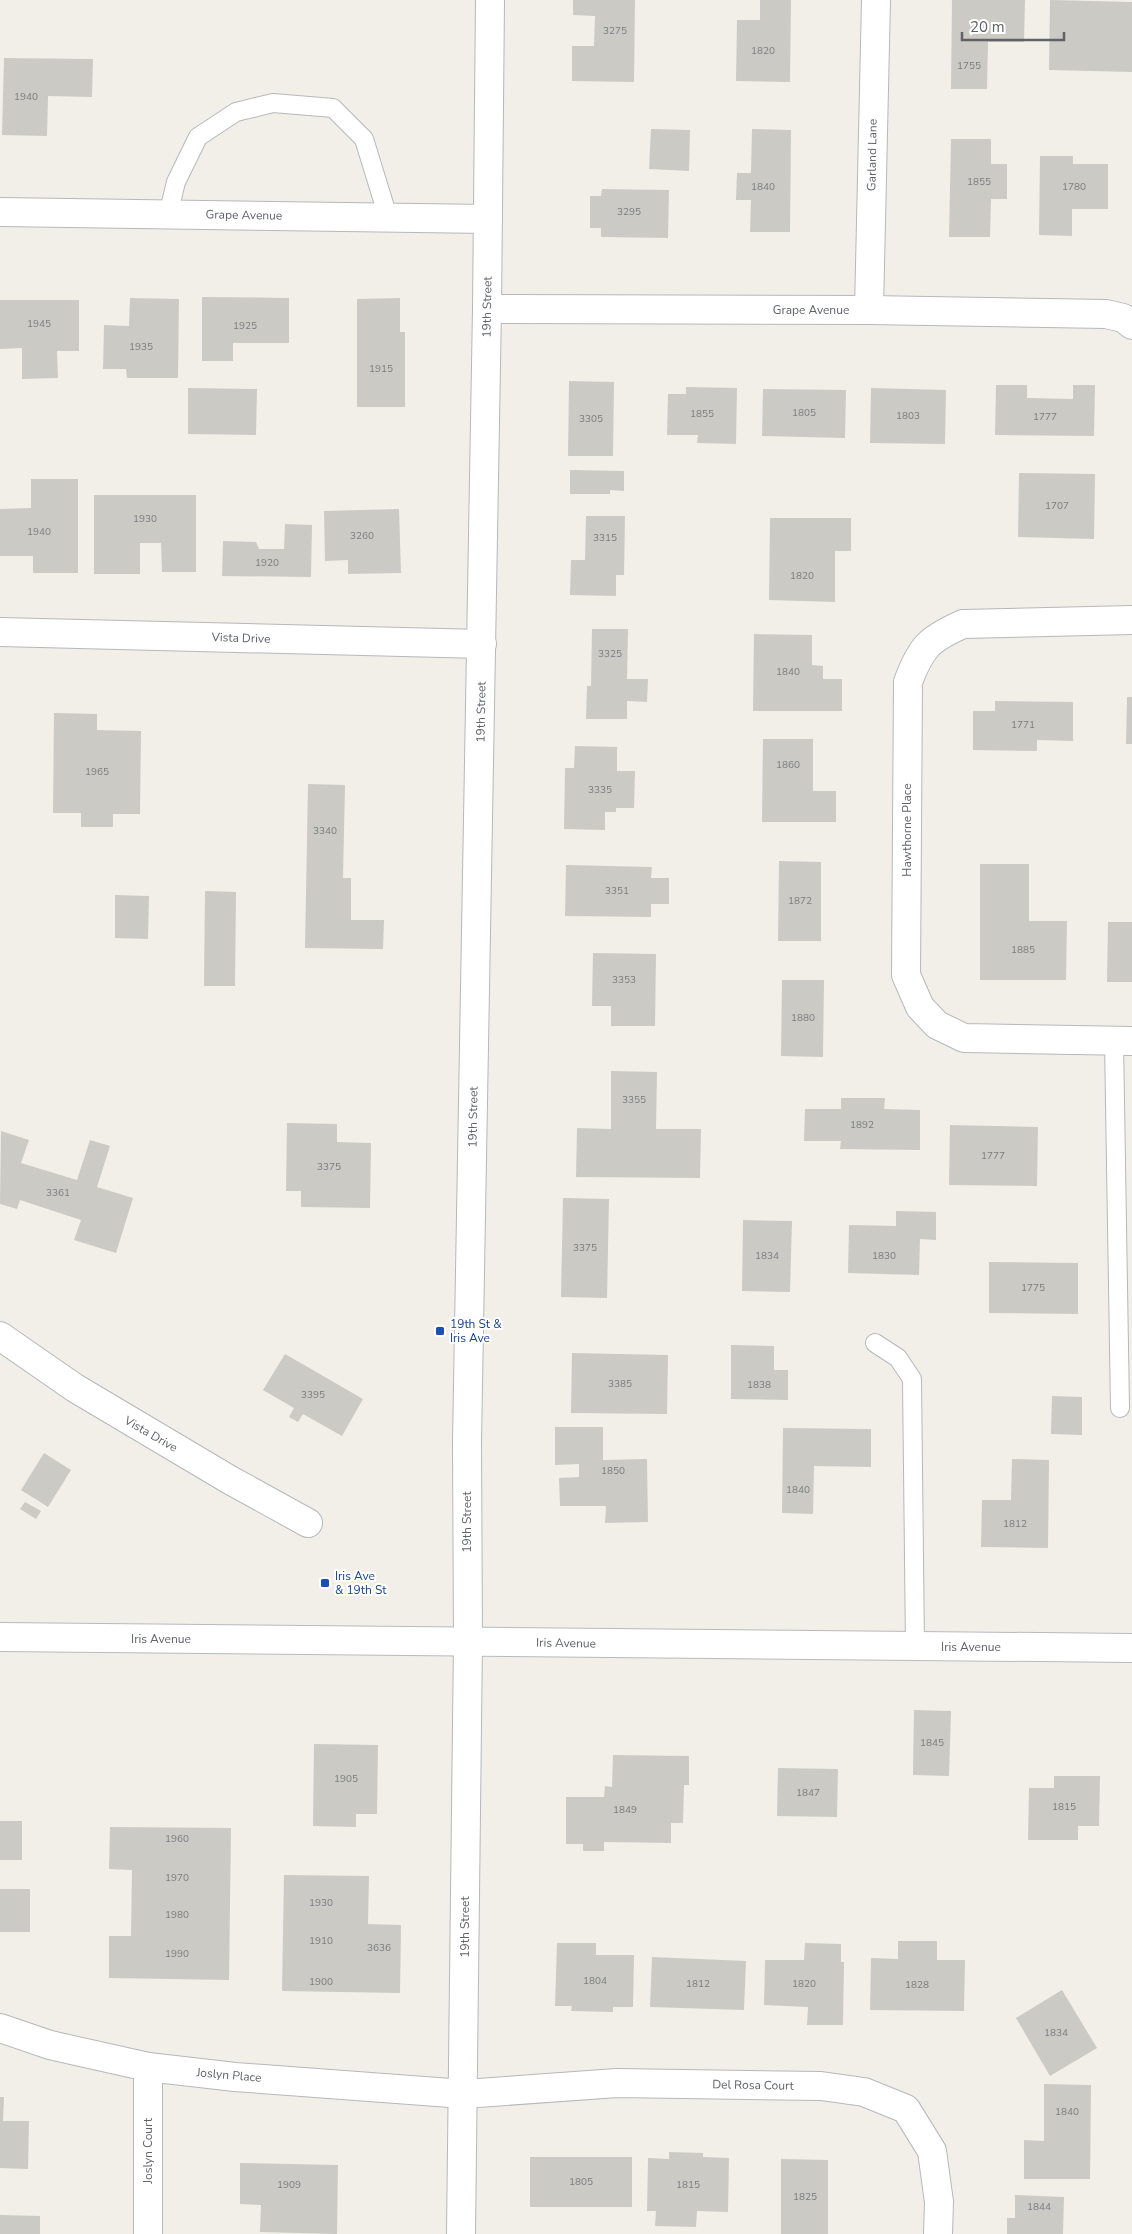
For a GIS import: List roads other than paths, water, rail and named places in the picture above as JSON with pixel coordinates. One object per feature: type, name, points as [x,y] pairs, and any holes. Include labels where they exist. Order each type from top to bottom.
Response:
[{"type":"street","name":"19th Street","points":[[462,2234],[468,1641],[467,1432],[482,644],[490,0]]},
{"type":"street","name":"Garland Lane","points":[[869,310],[876,0]]},
{"type":"street","name":"Grape Avenue","points":[[0,212],[488,219]]},
{"type":"street","name":"Grape Avenue","points":[[487,309],[869,310],[1106,314],[1123,318],[1132,325]]},
{"type":"street","name":"Hawthorne Place","points":[[1123,1041],[964,1038],[937,1024],[920,1007],[906,975],[908,682],[918,656],[938,635],[963,624],[1132,620]]},
{"type":"street","name":"Vista Drive","points":[[0,632],[482,644]]},
{"type":"street","name":"Vista Drive","points":[[0,1336],[75,1388],[230,1480],[308,1523]]},
{"type":"street","name":"Iris Avenue","points":[[0,1638],[1132,1648]]},
{"type":"street","name":"Joslyn Place","points":[[0,2028],[50,2045],[148,2067],[235,2076],[464,2094]]},
{"type":"street","name":"Joslyn Court","points":[[148,2067],[148,2234]]},
{"type":"street","name":"Del Rosa Court","points":[[464,2094],[617,2083],[821,2086],[864,2092],[906,2109],[932,2151],[938,2202],[938,2234]]},
{"type":"lane","points":[[168,215],[176,182],[198,137],[236,112],[273,102],[333,108],[364,139],[388,218]]},
{"type":"lane","points":[[1120,1408],[1123,1041]]},
{"type":"lane","points":[[875,1343],[898,1358],[912,1379],[915,1506],[915,1647]]},
{"type":"place","name":"19th St & Iris Ave","points":[[440,1331]]},
{"type":"place","name":"Iris Ave & 19th St","points":[[325,1583]]}]
